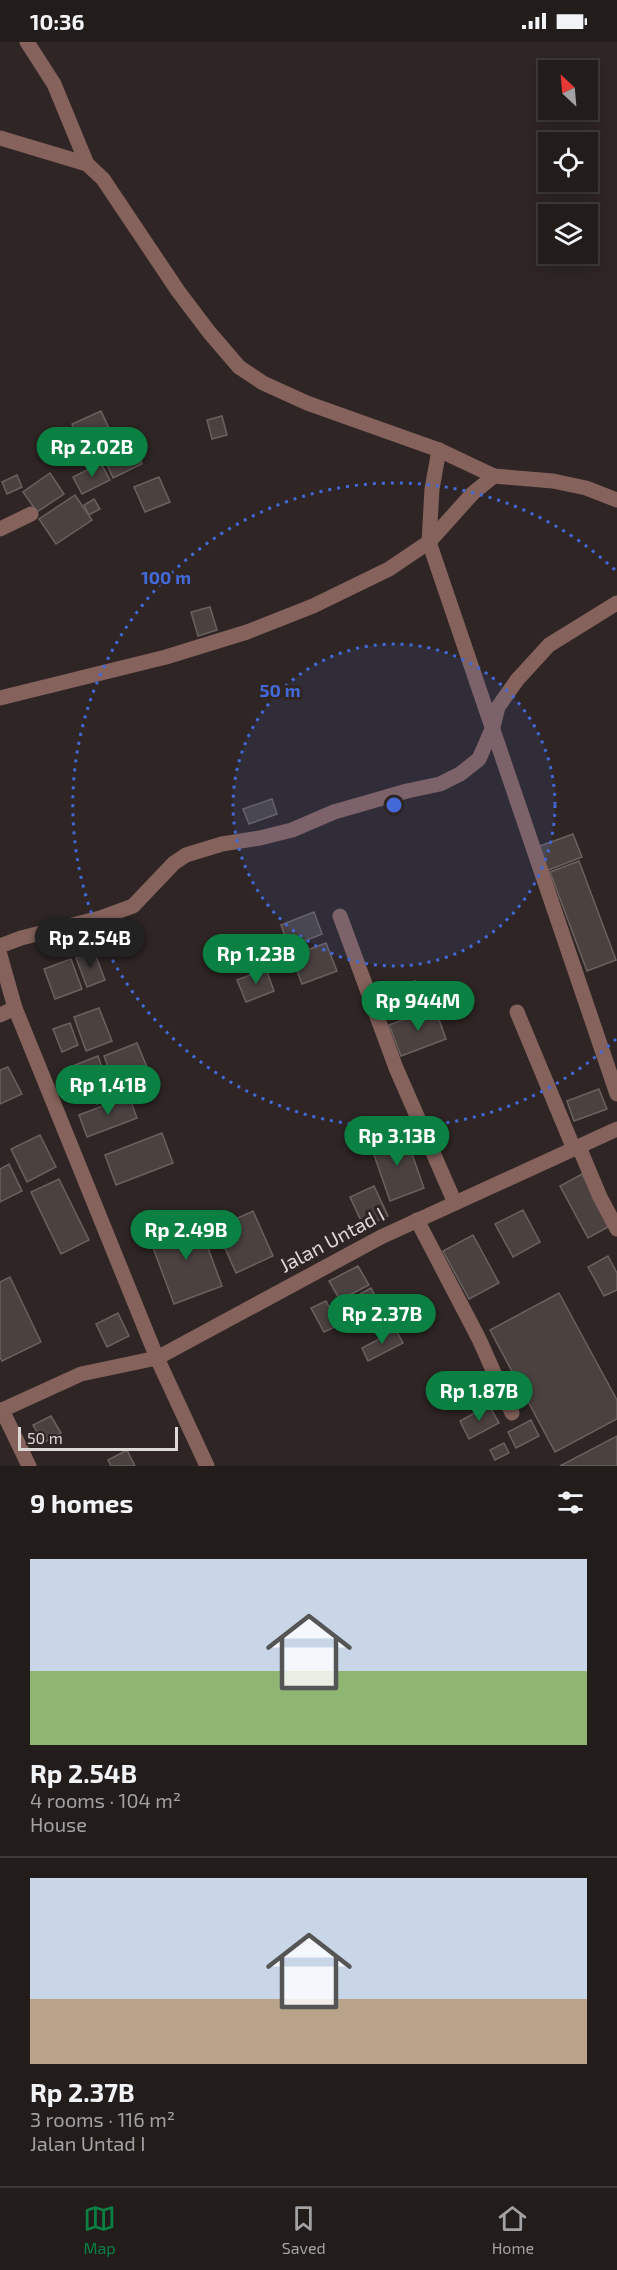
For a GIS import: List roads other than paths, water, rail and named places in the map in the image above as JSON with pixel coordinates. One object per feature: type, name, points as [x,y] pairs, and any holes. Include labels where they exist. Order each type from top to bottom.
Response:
[{"type":"street","points":[[27,42],[54,84],[87,164],[103,179],[178,291],[239,367],[263,383],[307,403],[439,450],[494,476],[553,481],[586,488],[617,500]]},
{"type":"street","points":[[0,138],[87,164]]},
{"type":"street","points":[[439,450],[432,489],[429,542],[617,1094]]},
{"type":"street","points":[[0,699],[166,657],[247,632],[313,606],[389,569],[429,542],[473,493],[494,476]]},
{"type":"street","points":[[0,529],[32,514]]},
{"type":"street","points":[[0,946],[21,938],[100,918],[133,906],[174,863],[186,855],[222,844],[292,830],[334,812],[440,784],[460,774],[479,759],[493,727],[498,707],[517,680],[549,645],[617,603]]},
{"type":"street","points":[[340,916],[396,1068],[455,1203]]},
{"type":"street","points":[[0,956],[15,1008],[157,1358],[207,1466]]},
{"type":"street","points":[[0,1015],[15,1008]]},
{"type":"street","points":[[517,1012],[577,1148],[617,1230]]},
{"type":"street","name":"Jalan Untad I","points":[[1,1411],[81,1374],[157,1358],[381,1237],[617,1129]]},
{"type":"street","points":[[417,1220],[479,1339],[512,1413]]},
{"type":"street","points":[[1,1411],[29,1466]]}]
